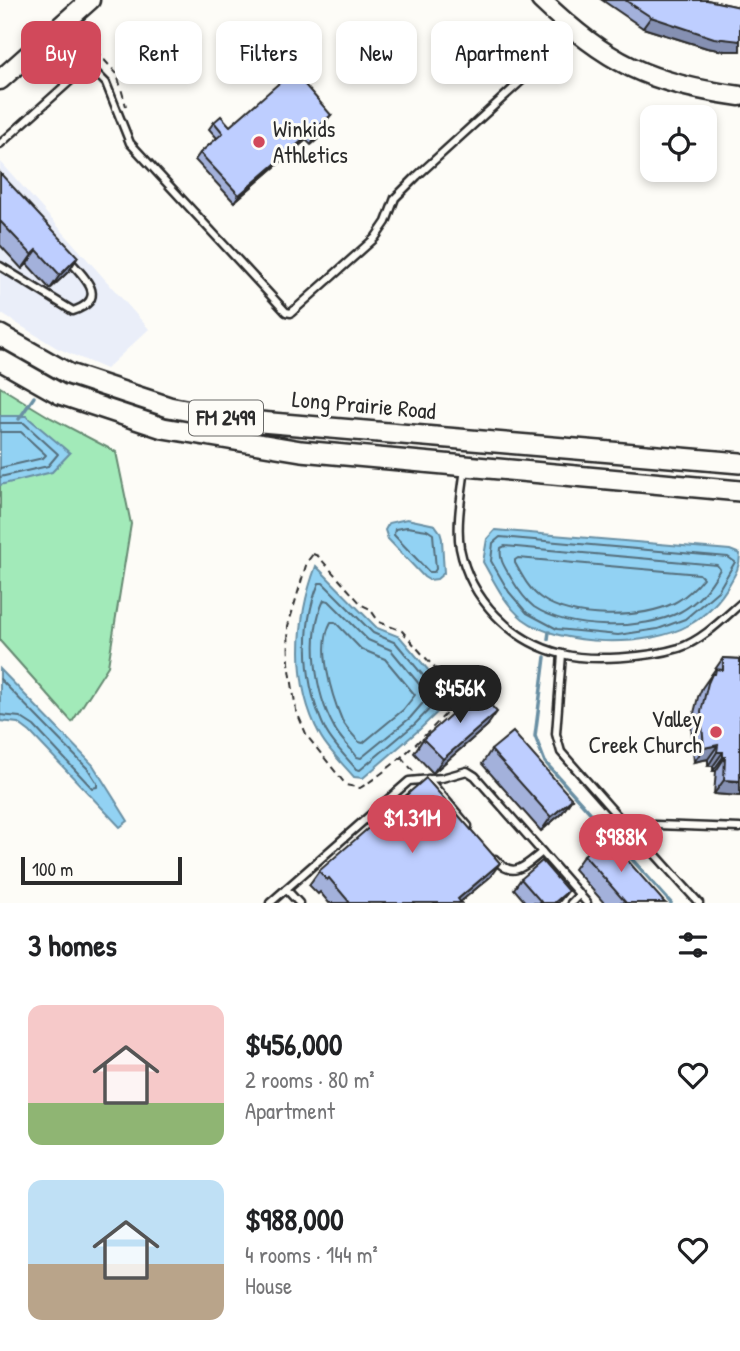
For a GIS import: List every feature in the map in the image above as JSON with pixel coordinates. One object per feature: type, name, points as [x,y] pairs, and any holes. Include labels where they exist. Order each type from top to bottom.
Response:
[{"type":"main road","name":"Long Prairie Road","points":[[0,335],[69,374],[169,407],[238,420],[740,463]]},
{"type":"main road","name":"FM 2499","points":[[0,360],[60,394],[163,428],[301,451],[740,491]]},
{"type":"main road","points":[[465,466],[469,438]]},
{"type":"street","points":[[66,21],[90,0]]},
{"type":"street","points":[[541,0],[600,51],[640,73],[691,88],[740,96]]},
{"type":"street","points":[[0,80],[21,61]]},
{"type":"lane","points":[[101,78],[106,83],[130,143],[286,312],[291,313],[375,238],[386,222],[396,198],[417,176],[575,32]]},
{"type":"lane","points":[[0,144],[67,84]]},
{"type":"lane","points":[[0,266],[73,311],[88,303],[92,289],[61,250]]},
{"type":"lane","points":[[465,466],[460,547],[473,586],[489,610],[520,636],[562,654],[604,657],[650,655],[682,647],[713,628],[740,604]]},
{"type":"lane","points":[[562,654],[556,734],[561,752],[699,903]]},
{"type":"lane","points":[[270,903],[409,781],[442,778],[467,771],[475,776],[587,903]]},
{"type":"lane","points":[[425,780],[470,828]]},
{"type":"lane","points":[[628,824],[740,828]]},
{"type":"lane","points":[[486,848],[503,868],[512,871],[527,865],[542,852]]},
{"type":"lane","points":[[286,889],[299,903]]},
{"type":"lane","points":[[571,903],[580,894]]},
{"type":"path","points":[[101,56],[117,74],[126,106]]},
{"type":"path","points":[[313,554],[362,605],[370,609],[379,622],[402,631],[454,690],[457,701],[400,756],[360,788],[346,785],[307,736],[296,710],[289,663],[288,626],[307,562],[313,554]]},
{"type":"path","points":[[400,756],[425,780]]},
{"type":"shaded area","points":[[0,161],[149,329],[106,369],[57,348],[0,313]]},
{"type":"green space","points":[[0,387],[51,418],[116,452],[131,524],[108,666],[72,722],[0,641]]},
{"type":"water","points":[[0,416],[26,416],[70,453],[52,472],[0,485]]},
{"type":"water","points":[[407,519],[435,525],[440,532],[444,573],[437,579],[429,580],[424,577],[388,539],[385,530],[389,523]]},
{"type":"water","points":[[495,530],[730,550],[740,554],[740,558],[736,573],[722,595],[707,612],[689,625],[651,638],[629,641],[581,639],[539,628],[523,619],[511,607],[483,562],[487,539]]},
{"type":"water","points":[[316,566],[377,628],[400,637],[447,692],[449,701],[363,778],[354,777],[323,741],[305,695],[301,673],[301,629],[309,586]]},
{"type":"water","points":[[0,669],[93,765],[128,821],[120,827],[30,732],[18,723],[0,721]]},
{"type":"building","points":[[625,0],[707,0],[740,7],[740,41],[714,38],[651,17]]},
{"type":"building","name":"Winkids Athletics","points":[[278,84],[304,84],[331,115],[321,124],[325,129],[315,138],[311,133],[239,195],[200,153],[223,133],[214,122],[221,116],[230,126]]},
{"type":"building","points":[[0,173],[78,257],[60,275],[37,250],[32,255],[0,221]]},
{"type":"building","name":"Valley Creek Church","points":[[723,658],[740,659],[740,781],[724,780],[725,757],[723,752],[717,752],[718,745],[704,748],[701,712],[712,674],[715,674],[716,669],[723,670]]},
{"type":"building","points":[[478,691],[497,712],[443,759],[423,739]]},
{"type":"building","points":[[513,732],[572,799],[551,817],[491,750]]},
{"type":"building","points":[[426,778],[500,863],[458,899],[461,903],[350,903],[329,878],[327,880],[319,871]]},
{"type":"building","points":[[606,836],[665,903],[626,903],[584,855]]},
{"type":"building","points":[[542,861],[568,891],[554,903],[542,903],[521,879]]},
{"type":"waterway","points":[[19,419],[34,397]]},
{"type":"waterway","points":[[548,639],[549,632]]},
{"type":"waterway","points":[[545,657],[535,736],[545,762],[671,903]]},
{"type":"place","name":"Winkids Athletics","points":[[259,142]]},
{"type":"place","name":"Valley Creek Church","points":[[716,732]]}]
